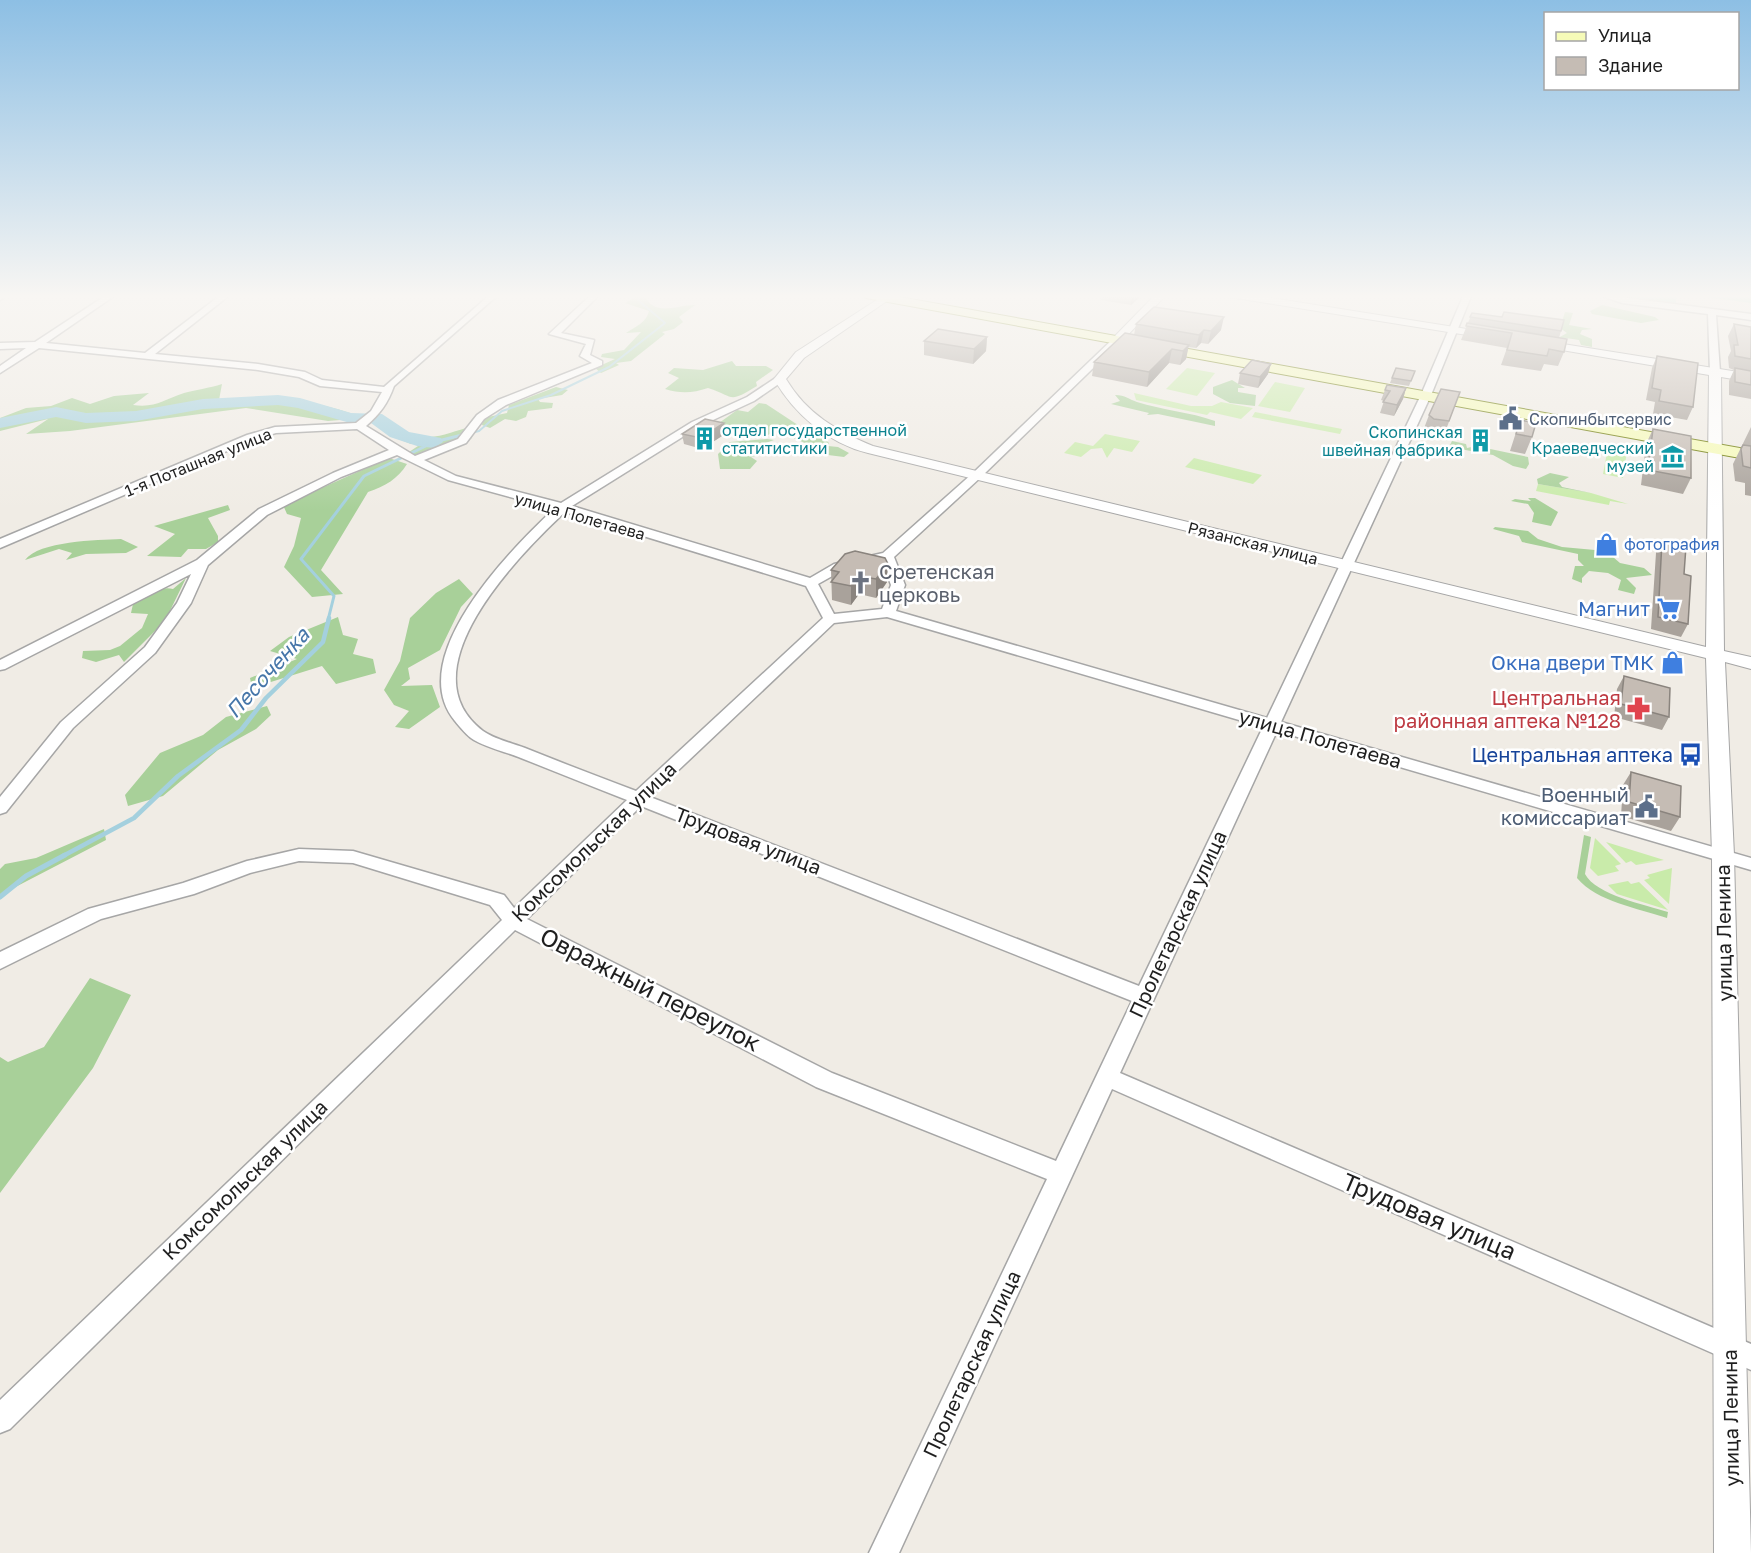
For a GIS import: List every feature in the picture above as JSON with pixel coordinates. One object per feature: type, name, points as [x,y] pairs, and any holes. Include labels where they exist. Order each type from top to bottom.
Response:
[{"type":"main road","points":[[1269,366],[1751,454]]},
{"type":"street","points":[[253,366],[302,374],[320,383],[387,390]]},
{"type":"street","points":[[359,426],[375,413],[389,385],[411,366]]},
{"type":"street","points":[[415,460],[467,437],[477,418],[489,409],[593,366]]},
{"type":"street","points":[[780,379],[790,366]]},
{"type":"street","points":[[887,556],[898,585],[888,613],[831,618],[811,583],[839,567],[887,556],[978,475],[1090,366]]},
{"type":"street","name":"Пролетарская улица","points":[[884,1553],[1439,366]]},
{"type":"street","points":[[1681,366],[1751,378]]},
{"type":"street","name":"улица Ленина","points":[[1715,366],[1717,448],[1715,654],[1740,1352],[1732,1553]]},
{"type":"street","name":"Рязанская улица","points":[[780,379],[788,395],[805,415],[832,434],[868,449],[1751,663]]},
{"type":"street","name":"Трудовая улица","points":[[780,379],[764,394],[748,398],[697,423],[562,507],[493,578],[475,605],[450,657],[446,691],[458,719],[479,736],[1144,997]]},
{"type":"street","name":"улица Полетаева","points":[[359,426],[397,451],[452,478],[562,507],[811,583]]},
{"type":"street","name":"1-я Поташная улица","points":[[0,544],[251,437],[275,430],[359,426]]},
{"type":"street","points":[[0,666],[202,563],[263,512],[337,475],[397,451]]},
{"type":"street","points":[[0,808],[67,725],[150,650],[184,603],[202,563]]},
{"type":"street","name":"улица Полетаева","points":[[888,613],[1751,864]]},
{"type":"street","name":"Комсомольская улица","points":[[0,1419],[639,798],[831,618]]},
{"type":"street","name":"Овражный переулок","points":[[0,961],[95,914],[187,889],[247,867],[299,855],[353,856],[498,900],[513,920],[824,1080],[1061,1174]]},
{"type":"street","name":"Трудовая улица","points":[[1107,1077],[1740,1352]]},
{"type":"green space","points":[[598,366],[616,366],[601,373],[595,368]]},
{"type":"green space","points":[[714,366],[767,366],[773,370],[756,382],[757,386],[736,397],[708,388],[687,392],[665,389],[679,378],[668,373],[674,368],[703,370]]},
{"type":"green space","points":[[1187,368],[1215,373],[1197,396],[1166,389]]},
{"type":"green space","points":[[1232,380],[1245,388],[1238,388],[1238,392],[1256,395],[1255,406],[1230,403],[1213,394],[1213,387]]},
{"type":"green space","points":[[1275,382],[1305,388],[1290,412],[1258,406]]},
{"type":"green space","points":[[222,384],[219,400],[302,402],[350,413],[340,420],[328,421],[246,408],[70,431],[26,434],[48,419],[0,431],[0,418],[26,408],[51,406],[72,398],[90,404],[114,396],[149,393],[133,405],[148,405]]},
{"type":"green space","points":[[556,387],[568,390],[562,395],[538,399],[540,402],[553,403],[552,408],[528,411],[526,417],[516,421],[505,419],[490,428],[482,425],[483,418],[507,413],[509,405]]},
{"type":"green space","points":[[1134,393],[1191,406],[1212,406],[1221,402],[1253,408],[1241,419],[1210,412],[1207,415],[1136,400]]},
{"type":"green space","points":[[1115,395],[1215,421],[1215,426],[1158,414],[1147,415],[1149,413],[1111,404],[1120,401]]},
{"type":"green space","points":[[759,403],[766,404],[804,429],[818,433],[829,443],[828,446],[838,447],[849,453],[844,457],[812,453],[814,447],[789,436],[793,431],[783,427],[768,435],[757,433],[755,429],[736,429],[719,423],[737,410],[748,412]]},
{"type":"green space","points":[[1255,412],[1342,429],[1340,434],[1252,417]]},
{"type":"green space","points":[[466,428],[472,438],[463,442],[443,444],[417,455],[409,452],[421,444],[411,444],[391,436],[400,432],[417,437],[433,437]]},
{"type":"green space","points":[[1105,434],[1140,441],[1132,452],[1114,448],[1107,458],[1102,448],[1091,449],[1081,457],[1064,453],[1075,442],[1093,446]]},
{"type":"green space","points":[[774,440],[754,447],[762,450],[760,455],[751,457],[757,461],[750,469],[720,469],[718,454],[730,442]]},
{"type":"green space","points":[[1452,441],[1466,444],[1467,448],[1476,446],[1528,457],[1529,464],[1526,469],[1513,466],[1493,455],[1449,447]]},
{"type":"green space","points":[[1608,447],[1627,451],[1623,478],[1603,474]]},
{"type":"green space","points":[[389,458],[407,464],[400,474],[368,492],[321,570],[343,594],[312,597],[284,567],[294,546],[301,518],[287,514],[283,505]]},
{"type":"green space","points":[[1194,458],[1262,475],[1253,484],[1185,467]]},
{"type":"green space","points":[[1550,473],[1569,477],[1559,483],[1562,487],[1591,493],[1538,484],[1537,479]]},
{"type":"green space","points":[[1538,484],[1591,493],[1628,504],[1610,501],[1609,505],[1536,491]]},
{"type":"green space","points":[[1528,498],[1535,498],[1558,512],[1551,526],[1532,522],[1534,513],[1528,504],[1511,501],[1515,499],[1531,501]]},
{"type":"green space","points":[[228,505],[230,510],[208,518],[218,536],[218,542],[206,549],[188,549],[181,557],[147,556],[175,534],[154,526]]},
{"type":"green space","points":[[1495,527],[1528,531],[1538,539],[1562,547],[1606,551],[1620,563],[1644,568],[1652,575],[1626,578],[1636,588],[1634,594],[1618,590],[1621,580],[1608,573],[1589,571],[1582,578],[1582,583],[1572,579],[1575,566],[1584,566],[1578,560],[1578,554],[1522,542],[1519,536],[1493,529]]},
{"type":"green space","points":[[121,539],[138,547],[126,553],[86,554],[66,560],[72,553],[59,549],[25,560],[32,554],[55,545]]},
{"type":"green space","points":[[186,578],[165,621],[124,662],[119,655],[96,662],[82,658],[83,651],[110,650],[120,646],[142,628],[148,614],[131,613],[133,604],[157,590],[173,589]]},
{"type":"green space","points":[[459,579],[473,594],[461,607],[440,650],[408,668],[410,679],[401,686],[432,685],[440,707],[409,729],[395,727],[409,711],[394,705],[384,690],[400,661],[410,618],[436,593]]},
{"type":"green space","points":[[338,617],[343,635],[358,639],[353,654],[373,659],[376,673],[336,684],[322,666],[252,688],[250,678],[297,659],[270,651],[289,637]]},
{"type":"green space","points":[[267,706],[271,715],[256,729],[218,750],[163,796],[128,806],[125,795],[160,753],[203,735],[226,717]]},
{"type":"green space","points":[[104,829],[106,840],[0,895],[0,869],[5,864],[36,858]]},
{"type":"green space","points":[[1584,835],[1591,837],[1585,874],[1591,881],[1600,888],[1622,898],[1668,912],[1667,918],[1607,899],[1585,886],[1577,878]]},
{"type":"green space","points":[[1595,838],[1621,864],[1615,866],[1619,871],[1598,876],[1590,868]]},
{"type":"green space","points":[[1606,842],[1664,860],[1636,865],[1631,861],[1626,863]]},
{"type":"green space","points":[[1672,868],[1669,904],[1644,880],[1650,878],[1647,875]]},
{"type":"green space","points":[[1628,881],[1631,884],[1639,882],[1668,910],[1617,894],[1608,885]]},
{"type":"green space","points":[[90,978],[131,995],[93,1068],[0,1193],[0,1057],[8,1062],[44,1047]]},
{"type":"building","points":[[1119,366],[1155,366],[1149,372]]},
{"type":"building","points":[[1246,366],[1269,366],[1260,377],[1240,373]]},
{"type":"building","points":[[1655,366],[1698,366],[1693,407],[1659,401],[1661,390],[1652,388]]},
{"type":"building","points":[[1396,368],[1415,371],[1411,381],[1392,378]]},
{"type":"building","points":[[1735,368],[1751,371],[1751,385],[1735,382]]},
{"type":"building","points":[[1387,385],[1406,388],[1397,405],[1383,402],[1390,391],[1385,390]]},
{"type":"building","points":[[1441,389],[1460,392],[1449,421],[1434,419],[1429,415]]},
{"type":"building","points":[[705,419],[724,423],[701,438],[682,434]]},
{"type":"building","points":[[1520,420],[1536,423],[1532,437],[1516,434]]},
{"type":"building","points":[[1653,429],[1691,436],[1691,478],[1648,470]]},
{"type":"building","points":[[1743,445],[1751,446],[1751,468],[1743,466],[1741,449]]},
{"type":"building","points":[[1662,541],[1686,546],[1684,574],[1691,576],[1688,624],[1658,617]]},
{"type":"building","points":[[855,551],[885,558],[888,564],[876,579],[859,576],[851,586],[831,582],[839,572],[831,570],[845,554]]},
{"type":"building","points":[[1624,676],[1670,688],[1669,717],[1621,704]]},
{"type":"building","points":[[1631,772],[1681,786],[1680,817],[1629,802]]},
{"type":"waterway","name":"Песоченка","points":[[456,437],[479,431],[502,411],[551,395],[610,366]]},
{"type":"waterway","points":[[0,423],[56,412],[86,418],[136,416],[203,404],[278,400],[300,403],[350,418],[376,418],[403,436],[434,442]]},
{"type":"waterway","name":"Песоченка","points":[[328,620],[334,596],[301,559],[364,476],[434,442],[462,435]]},
{"type":"waterway","name":"Песоченка","points":[[63,856],[134,818],[178,776],[241,730],[266,698],[323,642],[329,618]]},
{"type":"waterway","name":"Песоченка","points":[[0,897],[26,876],[65,855]]},
{"type":"place","name":"Скопинбытсервис","points":[[1511,419]]},
{"type":"place","name":"отдел государственной статитистики","points":[[704,439]]},
{"type":"place","name":"Скопинская швейная фабрика","points":[[1481,441]]},
{"type":"place","name":"Краеведческий музей","points":[[1672,457]]},
{"type":"place","name":"фотография","points":[[1606,544]]},
{"type":"place","name":"Сретенская церковь","points":[[861,583]]},
{"type":"place","name":"Магнит","points":[[1668,609]]},
{"type":"place","name":"Окна двери ТМК","points":[[1672,663]]},
{"type":"place","name":"Центральная районная аптека №128","points":[[1639,709]]},
{"type":"place","name":"Центральная аптека","points":[[1691,755]]},
{"type":"place","name":"Военный комиссариат","points":[[1647,806]]}]
